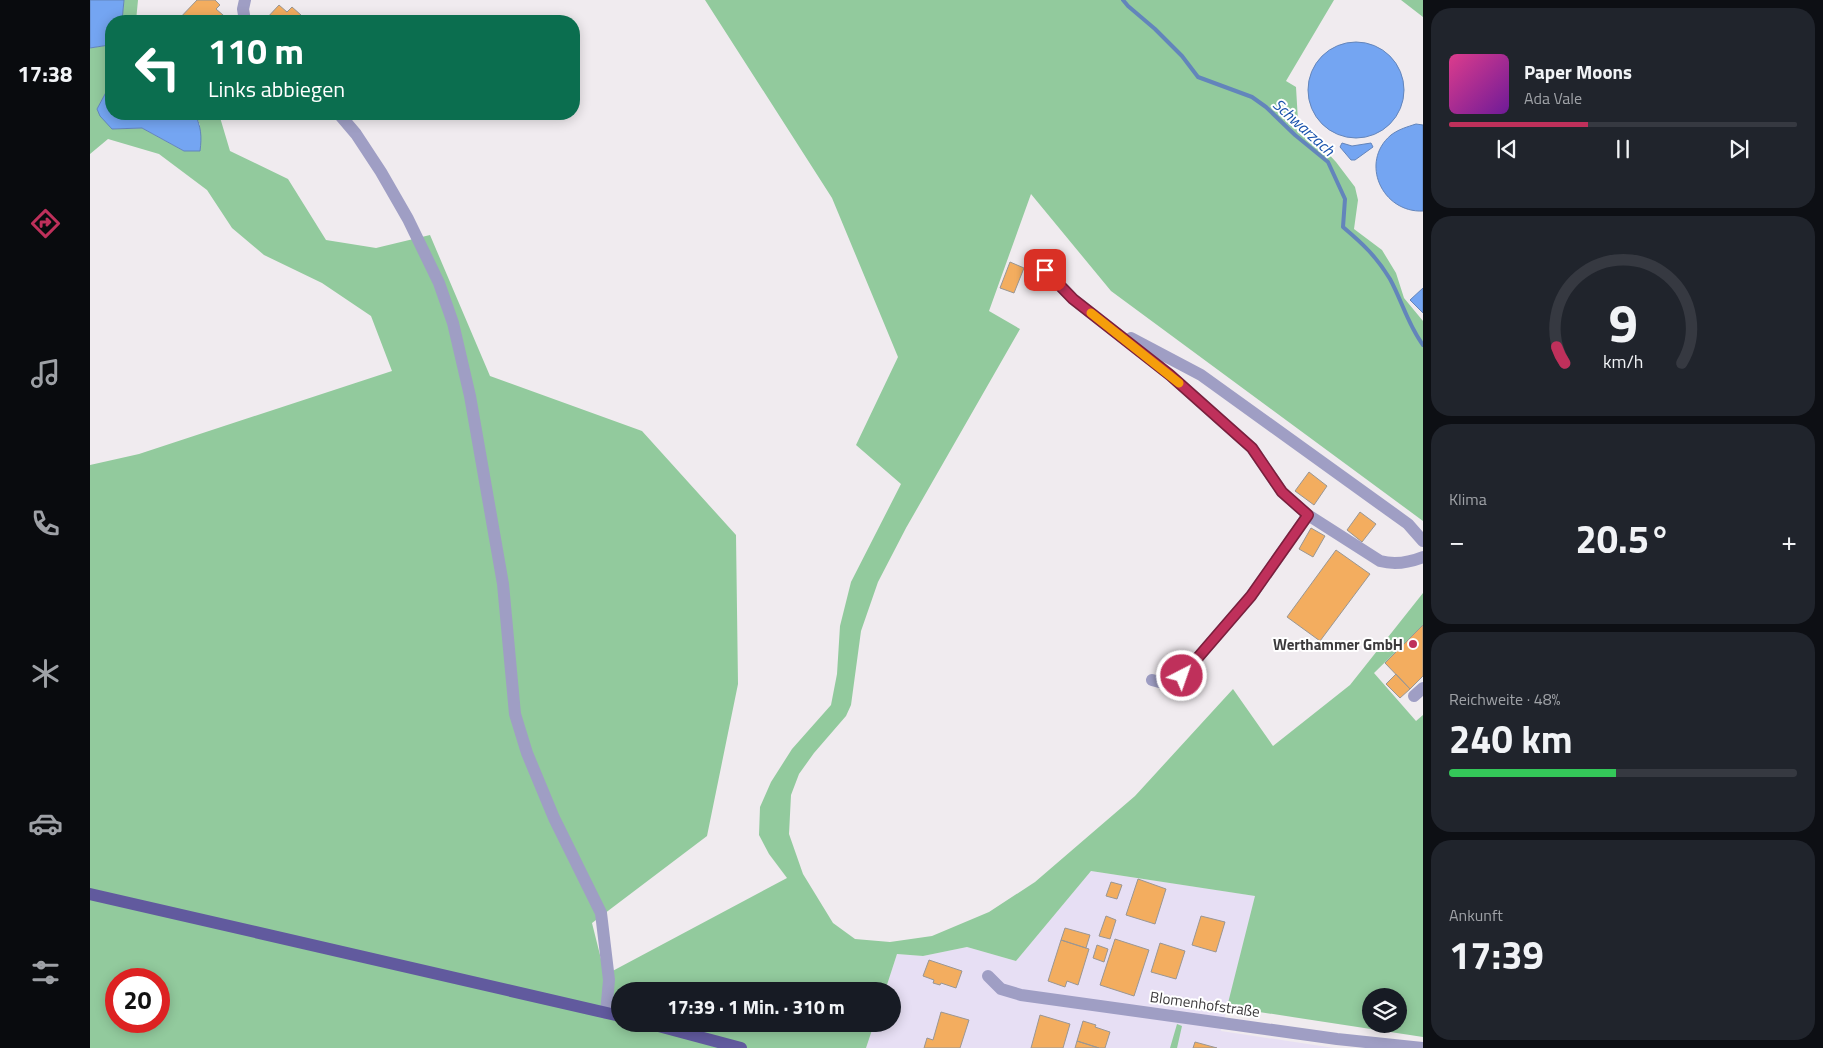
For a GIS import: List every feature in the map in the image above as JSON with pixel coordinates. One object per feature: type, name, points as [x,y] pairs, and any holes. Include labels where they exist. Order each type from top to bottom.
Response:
[{"type":"main road","points":[[90,894],[611,1014]]},
{"type":"main road","points":[[681,1032],[741,1048]]},
{"type":"street","points":[[244,15],[243,8],[245,0]]},
{"type":"street","points":[[344,120],[356,134],[381,172],[408,218],[439,282],[452,323],[470,396],[503,584],[515,714],[526,753],[554,818],[601,913],[609,980],[606,1013]]},
{"type":"street","points":[[1045,270],[1073,299],[1170,375],[1252,448],[1282,492],[1308,515],[1380,561],[1392,564],[1423,557]]},
{"type":"street","points":[[1107,326],[1174,359],[1201,375],[1408,524],[1423,542]]},
{"type":"street","points":[[1152,680],[1163,683],[1182,676],[1251,596],[1308,515]]},
{"type":"street","name":"Blomenhofstraße","points":[[988,976],[1001,989],[1021,995],[1336,1044],[1423,1048]]},
{"type":"shaded area","points":[[1091,871],[1256,896],[1221,1031],[1334,1048],[866,1048],[871,1032],[901,1032],[901,982],[888,982],[897,954],[923,956],[967,947],[1016,961]]},
{"type":"green space","points":[[124,0],[138,0],[137,15],[123,15]]},
{"type":"green space","points":[[705,0],[1334,0],[1286,81],[1296,87],[1298,121],[1336,162],[1355,187],[1358,200],[1354,229],[1382,250],[1396,273],[1404,298],[1423,321],[1423,521],[1111,291],[1031,194],[989,311],[1020,329],[906,528],[878,582],[861,631],[851,705],[846,716],[814,753],[799,774],[791,795],[789,834],[803,874],[833,923],[855,939],[890,942],[932,936],[989,912],[1035,882],[1135,796],[1233,689],[1273,746],[1350,685],[1423,593],[1423,625],[1374,673],[1416,721],[1423,715],[1423,1037],[1397,1033],[1407,1033],[1407,988],[1362,988],[1362,1028],[1227,1007],[1255,896],[1091,871],[1016,961],[967,947],[923,956],[897,954],[888,982],[611,982],[611,1032],[871,1032],[866,1048],[90,1048],[90,465],[139,454],[392,371],[371,316],[322,283],[264,255],[232,228],[207,190],[159,154],[108,139],[90,154],[90,48],[105,46],[105,94],[97,109],[112,129],[142,128],[184,151],[200,125],[198,120],[221,120],[230,151],[288,179],[326,240],[376,248],[430,235],[490,376],[642,431],[736,535],[738,684],[707,836],[592,923],[605,975],[787,878],[769,854],[759,835],[760,807],[771,782],[792,749],[831,705],[837,674],[840,626],[851,582],[901,484],[856,445],[898,357],[832,198]]},
{"type":"green space","points":[[1401,0],[1423,0],[1423,17]]},
{"type":"green space","points":[[1177,1024],[1182,1026],[1177,1048],[1170,1048]]},
{"type":"water","points":[[90,0],[124,0],[123,15],[105,15],[105,46],[90,48]]},
{"type":"water","points":[[1356,42],[1374,46],[1390,56],[1400,72],[1404,90],[1400,108],[1390,124],[1374,134],[1356,138],[1338,134],[1322,124],[1312,108],[1308,90],[1312,72],[1322,56],[1338,46]]},
{"type":"water","points":[[105,94],[105,120],[198,120],[201,141],[200,151],[184,151],[142,128],[112,129],[100,116],[97,109]]},
{"type":"water","points":[[1416,124],[1423,125],[1423,211],[1409,209],[1396,204],[1386,195],[1376,171],[1377,159],[1382,146],[1391,135],[1403,128]]},
{"type":"water","points":[[1342,143],[1352,146],[1371,143],[1373,147],[1355,160],[1351,160],[1340,147]]},
{"type":"water","points":[[1423,288],[1423,313],[1410,300]]},
{"type":"building","points":[[197,0],[215,0],[220,5],[216,9],[223,15],[183,15]]},
{"type":"building","points":[[279,5],[287,12],[292,7],[301,15],[270,15]]},
{"type":"building","points":[[1010,262],[1024,268],[1014,293],[1000,288]]},
{"type":"building","points":[[1309,472],[1327,486],[1314,505],[1295,491]]},
{"type":"building","points":[[1360,512],[1376,524],[1362,542],[1347,530]]},
{"type":"building","points":[[1311,528],[1325,536],[1313,557],[1299,549]]},
{"type":"building","points":[[1336,550],[1370,574],[1320,641],[1287,617]]},
{"type":"building","name":"Werthammer GmbH","points":[[1423,625],[1423,676],[1410,689],[1385,663]]},
{"type":"building","points":[[1396,674],[1410,689],[1400,698],[1386,684]]},
{"type":"building","points":[[1138,879],[1166,889],[1155,924],[1126,915]]},
{"type":"building","points":[[1111,882],[1122,885],[1117,899],[1106,896]]},
{"type":"building","points":[[1106,916],[1116,920],[1110,939],[1099,936]]},
{"type":"building","points":[[1201,916],[1225,922],[1216,952],[1192,945]]},
{"type":"building","points":[[1065,928],[1090,935],[1086,948],[1061,940]]},
{"type":"building","points":[[1115,939],[1149,950],[1134,996],[1100,985]]},
{"type":"building","points":[[1061,940],[1089,949],[1078,985],[1067,981],[1065,987],[1048,981]]},
{"type":"building","points":[[1160,943],[1185,951],[1176,979],[1151,972]]},
{"type":"building","points":[[1097,945],[1108,949],[1104,962],[1093,958]]},
{"type":"building","points":[[929,960],[962,971],[956,988],[941,983],[940,985],[933,983],[934,980],[923,976]]},
{"type":"building","points":[[941,1012],[969,1020],[960,1048],[924,1048],[927,1038],[933,1040]]},
{"type":"building","points":[[1040,1015],[1070,1024],[1063,1048],[1031,1048]]},
{"type":"building","points":[[1083,1021],[1110,1032],[1105,1048],[1077,1041]]},
{"type":"building","points":[[1077,1041],[1099,1048],[1075,1048]]},
{"type":"building","points":[[1195,1042],[1217,1048],[1193,1048]]},
{"type":"waterway","name":"Schwarzach","points":[[1123,0],[1182,56],[1198,77],[1252,97],[1328,162],[1345,199],[1343,227],[1369,251],[1385,271],[1413,329],[1423,345]]},
{"type":"slow traffic","points":[[1091,313],[1179,383]]},
{"type":"place","name":"Werthammer GmbH","points":[[1413,644]]},
{"type":"route","points":[[1045,270],[1073,299],[1170,375],[1252,448],[1282,492],[1308,515],[1251,596],[1182,676]]}]
